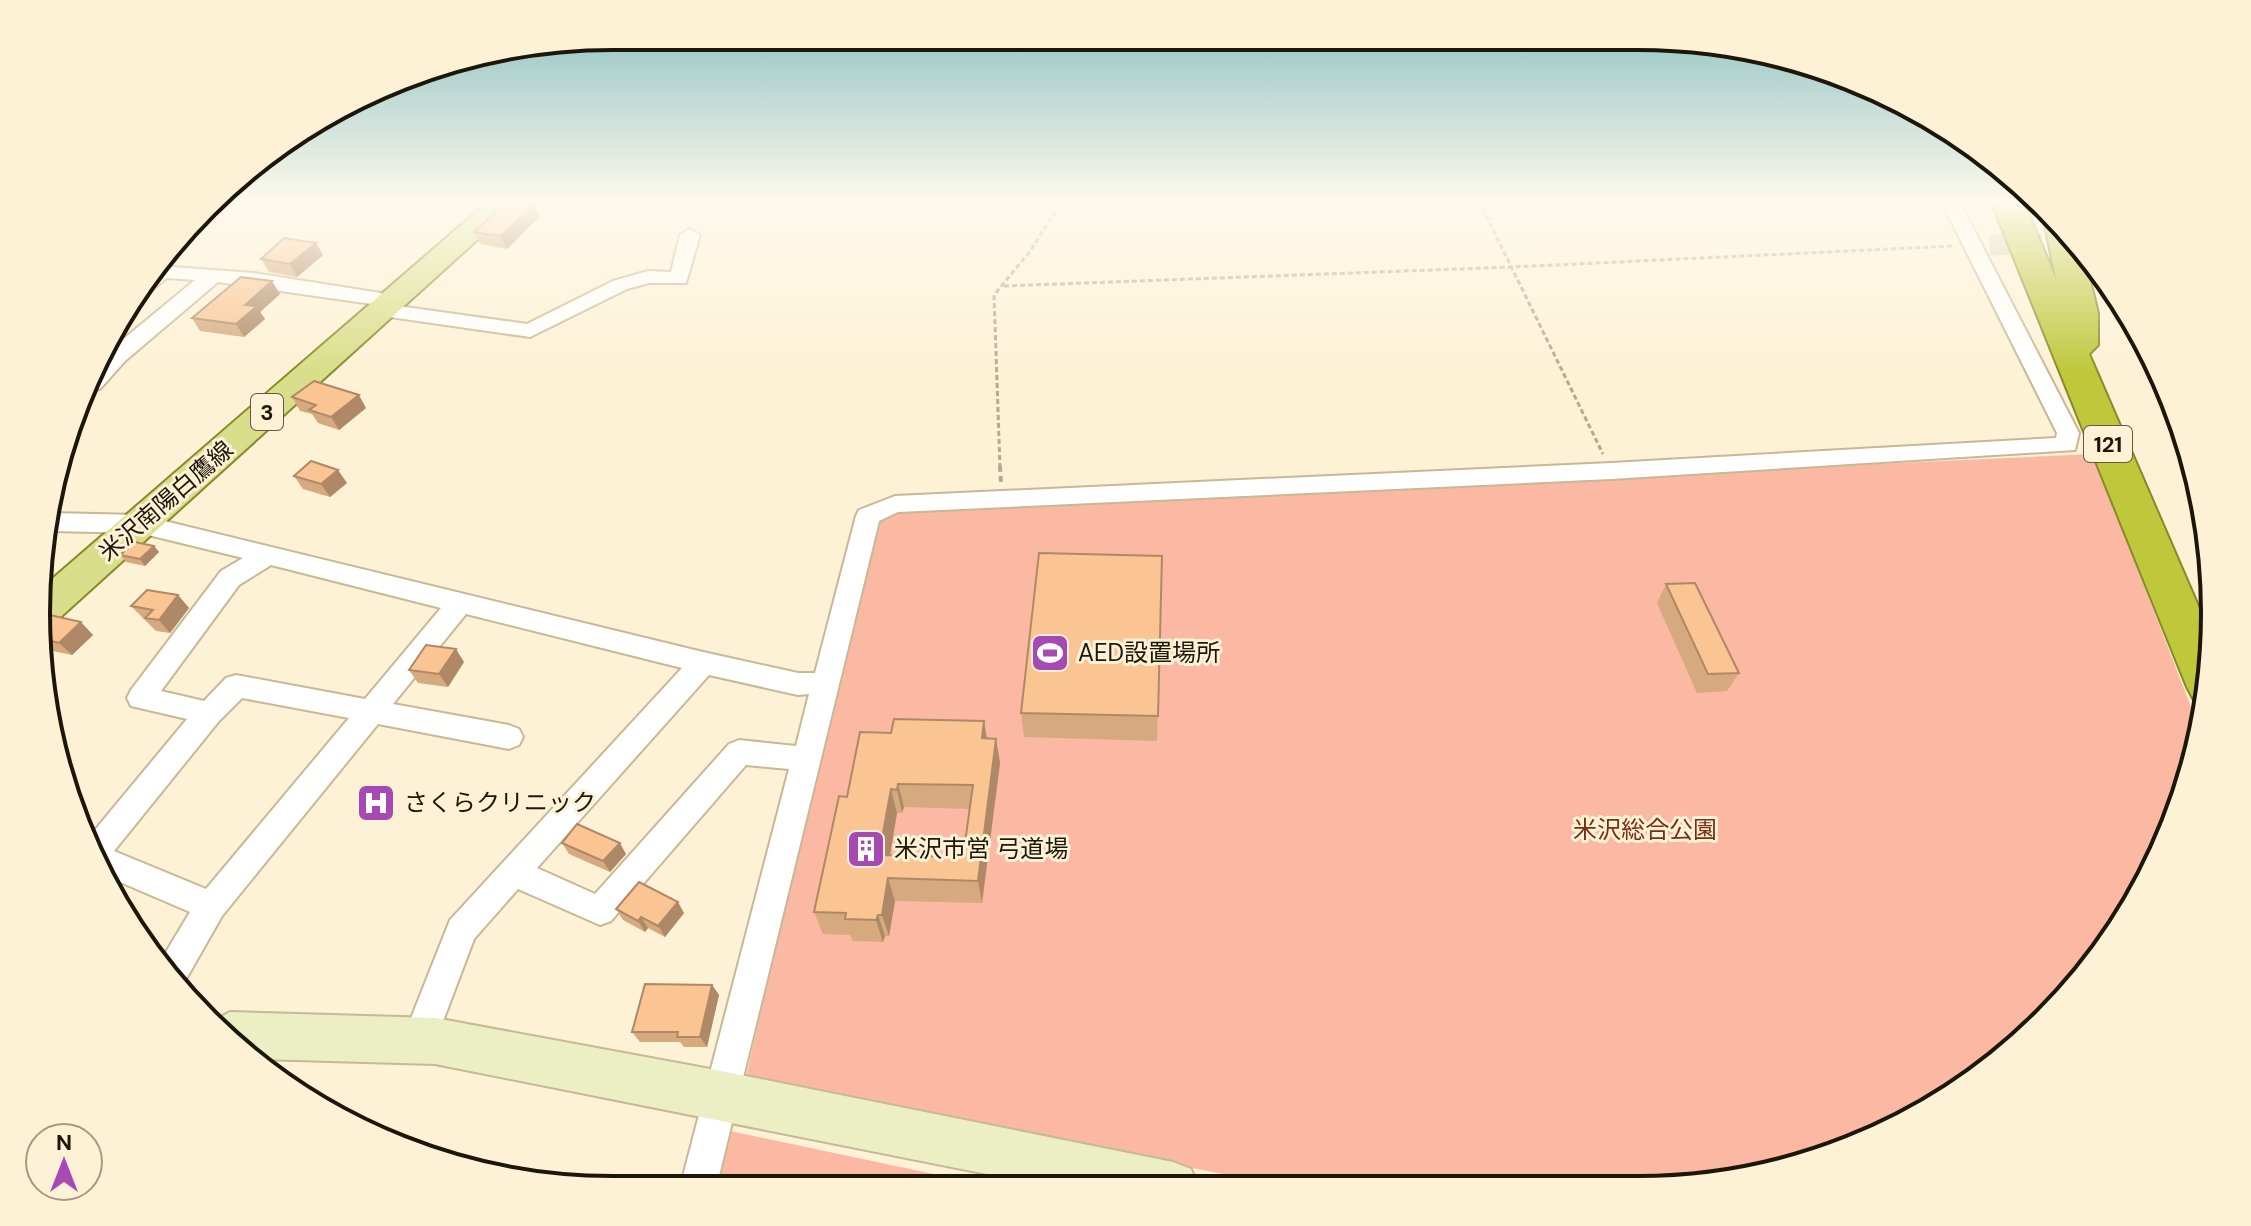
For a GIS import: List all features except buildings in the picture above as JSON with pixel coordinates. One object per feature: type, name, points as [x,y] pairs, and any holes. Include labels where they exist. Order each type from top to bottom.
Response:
[{"type":"highway","points":[[2015,258],[2079,375]]},
{"type":"highway","name":"121","points":[[2031,258],[2199,660]]},
{"type":"highway","points":[[2069,258],[2081,313],[2079,375]]},
{"type":"main road","name":"米沢南陽白鷹線","points":[[50,603],[442,258]]},
{"type":"street","points":[[164,272],[214,275],[530,331],[620,285],[648,277],[679,279],[684,258]]},
{"type":"street","points":[[701,1176],[823,683],[868,516],[895,504],[1611,471],[2067,445],[2068,433],[1987,258]]},
{"type":"street","points":[[106,368],[214,275]]},
{"type":"street","points":[[58,522],[140,524],[462,601],[703,663],[798,684],[823,683]]},
{"type":"street","points":[[209,713],[141,698],[230,578],[269,555]]},
{"type":"street","points":[[175,967],[211,906],[462,601]]},
{"type":"street","points":[[419,1041],[461,930],[703,663]]},
{"type":"street","points":[[101,847],[209,713],[236,686],[509,737]]},
{"type":"street","points":[[513,872],[600,911],[739,752],[804,759]]},
{"type":"street","points":[[108,862],[211,906]]},
{"type":"street","points":[[241,1035],[419,1041],[721,1095],[1119,1176]]},
{"type":"path","points":[[1002,500],[994,295],[1014,275],[1023,258]]},
{"type":"path","points":[[1508,258],[1611,471]]},
{"type":"path","points":[[1004,286],[1699,258]]},
{"type":"green space","name":"米沢総合公園","points":[[2093,454],[2192,710],[2182,759],[2158,828],[2126,894],[2085,956],[2036,1011],[1981,1060],[1920,1101],[1887,1118],[1784,1157],[1675,1175],[1234,1176],[745,1081],[873,519],[895,509]]},
{"type":"green space","points":[[730,1131],[943,1176],[719,1176]]},
{"type":"place","name":"AED設置場所","points":[[1050,653]]},
{"type":"place","name":"さくらクリニック","points":[[376,803]]},
{"type":"place","name":"米沢市営 弓道場","points":[[866,849]]}]
